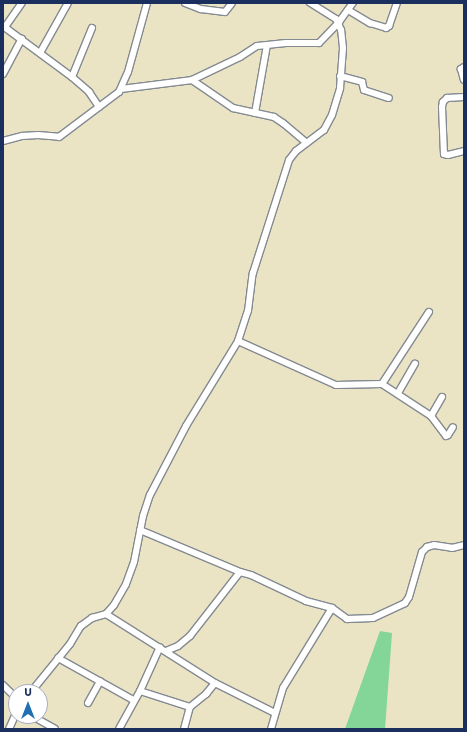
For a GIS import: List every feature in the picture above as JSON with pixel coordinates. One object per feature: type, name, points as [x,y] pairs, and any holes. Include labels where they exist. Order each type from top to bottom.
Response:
[{"type":"street","points":[[22,3],[4,27],[72,77],[89,92],[99,107]]},
{"type":"street","points":[[40,53],[68,3]]},
{"type":"street","points":[[3,141],[38,135],[59,138],[121,89],[128,72],[147,3]]},
{"type":"street","points":[[184,3],[201,9],[225,12],[232,3]]},
{"type":"street","points":[[121,89],[192,80],[240,57],[255,47],[319,43],[336,19],[348,10],[353,3]]},
{"type":"street","points":[[348,10],[370,23],[386,28],[389,26],[397,3]]},
{"type":"street","points":[[37,684],[86,622],[92,618],[106,614],[114,605],[126,584],[134,562],[140,530],[150,495],[203,397],[238,340],[248,311],[253,273],[284,173],[292,156],[324,130],[332,115],[339,93],[343,48],[336,19],[313,4]]},
{"type":"street","points":[[72,77],[92,28]]},
{"type":"street","points":[[3,74],[22,39]]},
{"type":"street","points":[[255,113],[268,45]]},
{"type":"street","points":[[464,67],[461,69],[464,80]]},
{"type":"street","points":[[340,76],[362,82],[364,90],[389,98]]},
{"type":"street","points":[[192,80],[230,106],[274,117],[307,144]]},
{"type":"street","points":[[464,97],[447,98],[443,102],[442,107],[444,154],[448,156],[464,151]]},
{"type":"street","points":[[382,384],[429,312]]},
{"type":"street","points":[[238,340],[336,385],[382,384],[398,393],[431,416],[446,436],[454,427]]},
{"type":"street","points":[[398,393],[416,364]]},
{"type":"street","points":[[431,416],[442,397]]},
{"type":"street","points":[[140,530],[240,572],[251,575],[306,601],[332,608],[347,619],[367,619],[385,614],[405,603],[409,597],[422,552],[427,546],[434,545],[452,548],[464,545]]},
{"type":"street","points":[[118,729],[163,649],[178,646],[190,636],[240,572]]},
{"type":"street","points":[[271,729],[284,688],[332,608]]},
{"type":"street","points":[[106,614],[215,683],[275,713]]},
{"type":"street","points":[[58,658],[133,700]]},
{"type":"street","points":[[88,703],[100,681]]},
{"type":"street","points":[[184,729],[190,707],[206,694],[215,683]]},
{"type":"street","points":[[140,691],[190,707]]},
{"type":"street","points":[[46,724],[55,729]]},
{"type":"green space","points":[[380,631],[392,633],[385,729],[345,729]]}]
